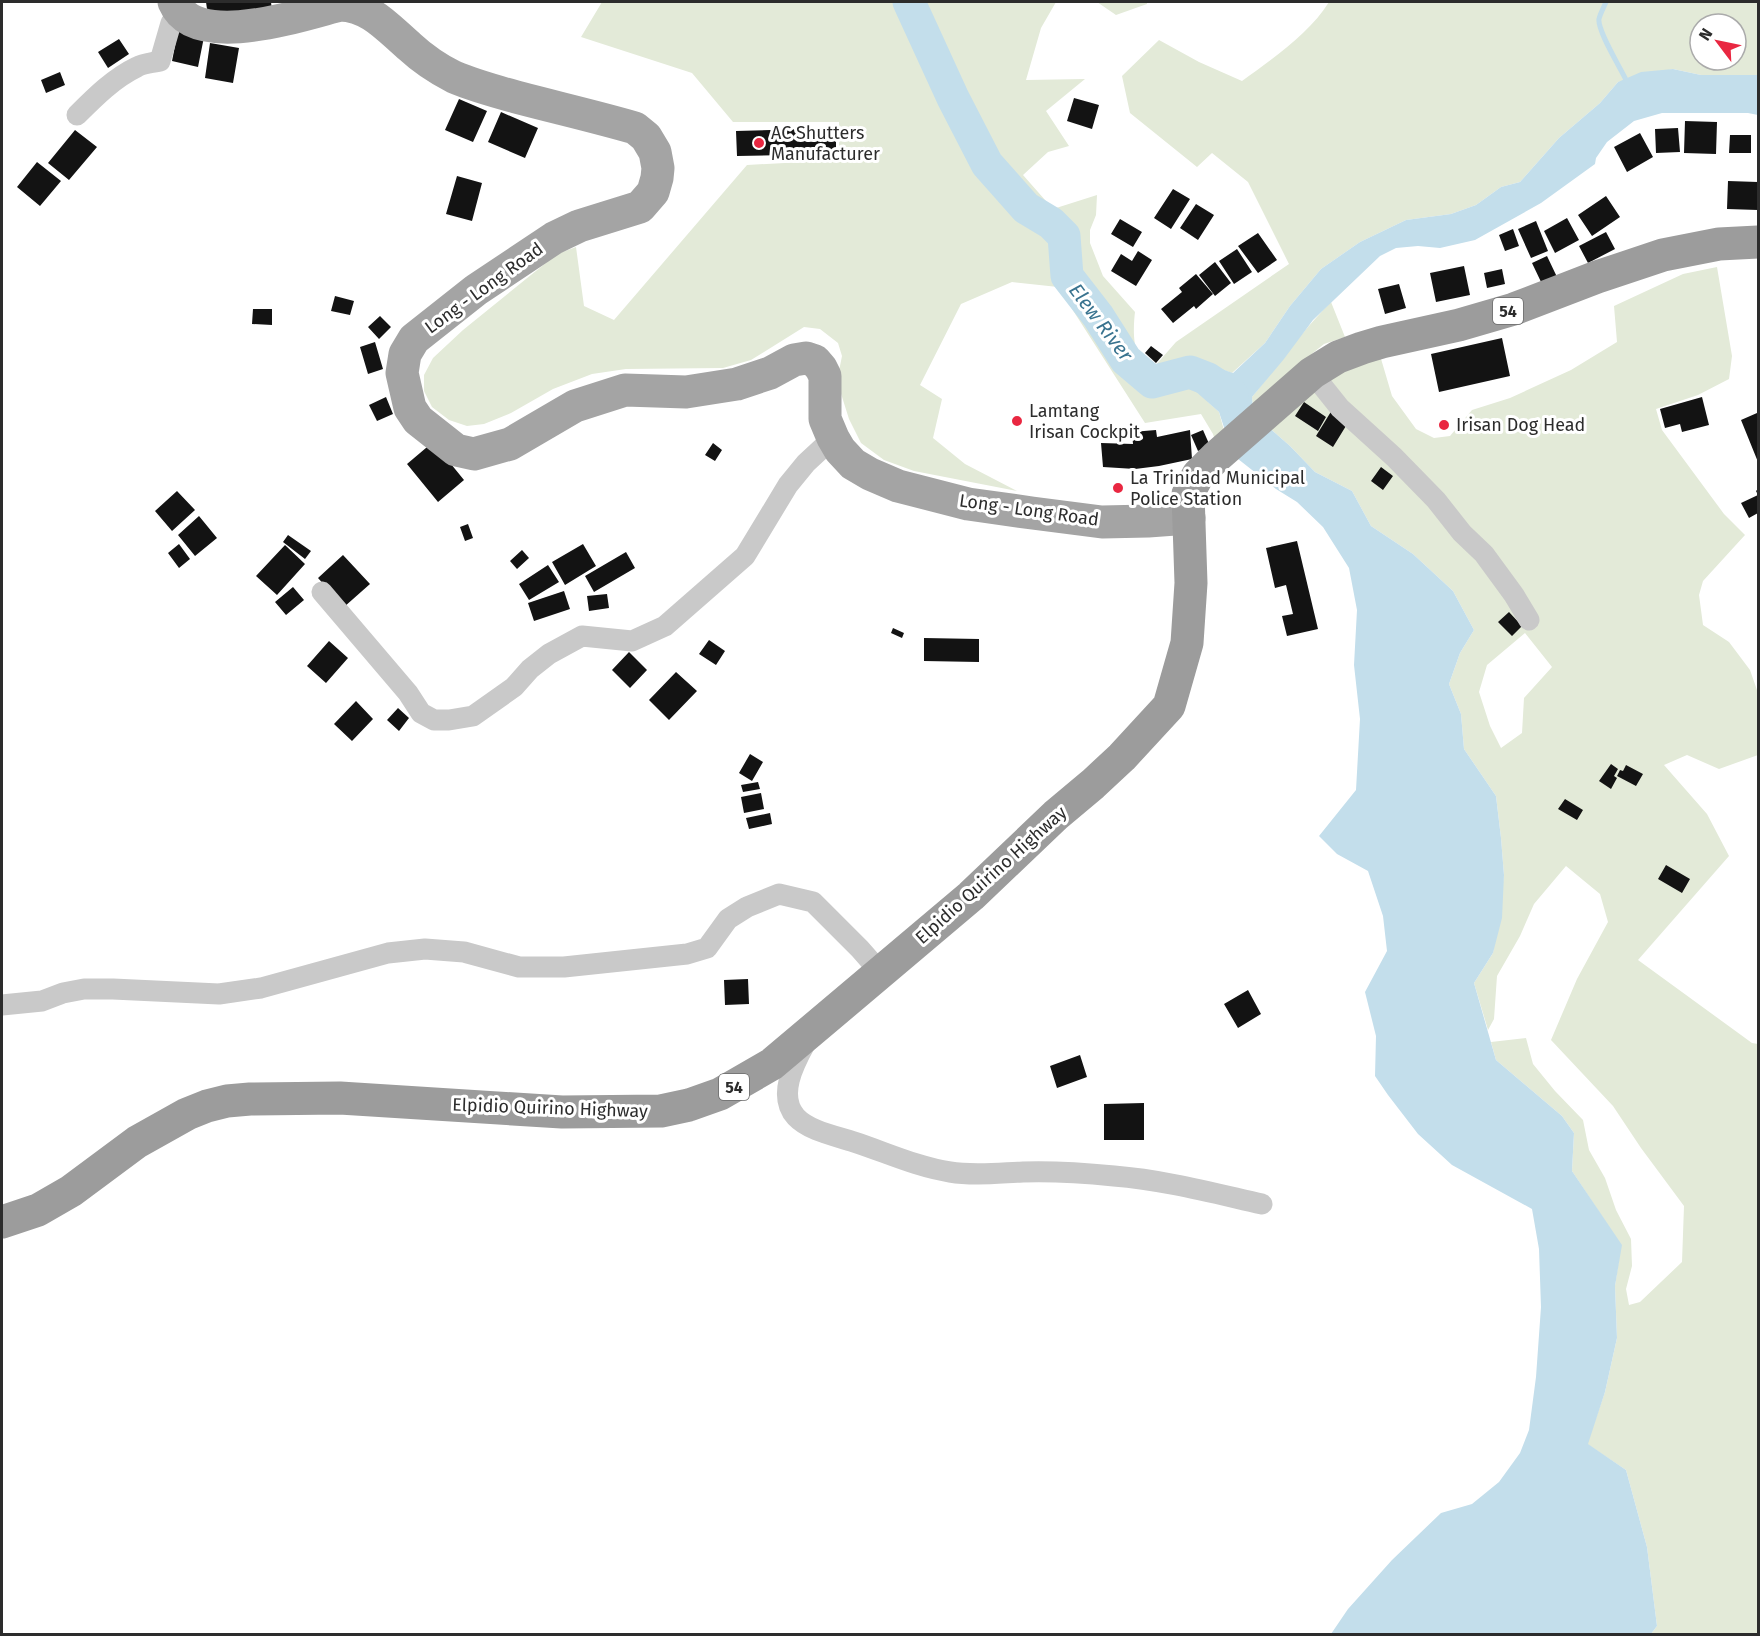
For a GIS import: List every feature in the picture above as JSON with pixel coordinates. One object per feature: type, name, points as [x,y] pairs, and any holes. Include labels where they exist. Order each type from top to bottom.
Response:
[{"type":"highway","name":"Elpidio Quirino Highway","points":[[2,1222],[38,1209],[71,1191],[137,1142],[187,1114],[226,1101],[340,1098],[562,1112],[661,1111],[700,1102],[743,1082],[772,1064],[971,896],[1056,815],[1094,784],[1169,706],[1187,643],[1191,583],[1188,494],[1198,475],[1270,408],[1312,373],[1338,357],[1362,348],[1459,326],[1514,309],[1663,255],[1719,244],[1758,242]]},
{"type":"main road","name":"Long - Long Road","points":[[179,8],[202,24],[248,27],[340,5],[351,6],[380,19],[411,48],[453,76],[496,92],[635,128],[645,137],[655,152],[657,178],[653,192],[640,207],[579,226],[554,238],[476,290],[414,339],[405,354],[402,373],[410,408],[418,420],[456,450],[474,454],[510,444],[575,406],[625,390],[686,392],[737,384],[771,374],[794,360],[806,358],[815,361],[825,376],[825,419],[840,450],[853,464],[898,486],[968,504],[1102,522],[1148,522],[1189,518]]},
{"type":"street","points":[[78,115],[98,94],[119,77],[139,66],[160,61],[171,23],[179,8]]},
{"type":"street","points":[[1312,373],[1340,408],[1394,457],[1436,500],[1462,533],[1484,554],[1529,620]]},
{"type":"street","points":[[322,592],[408,693],[421,713],[434,720],[473,716],[514,687],[530,669],[549,654],[582,636],[632,641],[665,626],[745,556],[788,485],[806,463],[833,438]]},
{"type":"street","points":[[2,1005],[42,1001],[63,993],[84,989],[219,994],[261,988],[388,953],[425,949],[464,952],[519,967],[564,967],[687,954],[707,948],[728,919],[747,907],[779,894],[813,903],[860,948],[881,973]]},
{"type":"street","points":[[813,1028],[794,1066],[788,1095],[790,1107],[796,1117],[807,1125],[829,1134],[950,1172],[1039,1172],[1115,1176],[1170,1184],[1262,1204]]},
{"type":"green space","points":[[602,2],[1056,2],[1041,28],[1026,80],[1085,79],[1046,111],[1069,146],[1048,152],[1023,175],[1053,209],[1097,195],[1096,215],[1090,230],[1090,243],[1103,276],[1135,312],[1134,336],[1137,353],[1146,365],[1154,367],[1176,342],[1289,264],[1248,182],[1212,153],[1197,167],[1130,113],[1122,76],[1159,40],[1199,62],[1242,81],[1301,35],[1329,2],[1758,2],[1758,75],[1701,75],[1673,69],[1618,82],[1600,103],[1559,138],[1520,182],[1501,187],[1476,205],[1451,214],[1406,220],[1360,242],[1321,269],[1290,306],[1265,343],[1232,373],[1207,364],[1208,402],[1219,412],[1225,434],[1216,444],[1201,414],[1145,423],[1058,287],[1012,282],[961,304],[920,385],[942,399],[933,438],[965,464],[1017,491],[914,471],[884,460],[861,443],[849,419],[837,381],[842,356],[838,343],[820,329],[804,327],[751,360],[723,368],[626,369],[592,374],[553,389],[511,413],[484,424],[467,426],[449,420],[432,407],[424,391],[424,375],[433,358],[463,330],[557,254],[576,247],[584,306],[614,320],[747,165],[839,160],[839,122],[733,122],[692,73],[581,37]]},
{"type":"green space","points":[[1097,2],[1147,2],[1147,4],[1116,15]]},
{"type":"green space","points":[[1717,267],[1732,356],[1729,379],[1698,395],[1656,409],[1662,430],[1724,514],[1745,535],[1703,581],[1699,595],[1703,625],[1729,642],[1750,670],[1758,693],[1758,755],[1719,769],[1687,755],[1664,765],[1707,814],[1729,856],[1638,960],[1752,1043],[1758,1044],[1758,1634],[1651,1634],[1657,1626],[1647,1547],[1626,1470],[1587,1444],[1605,1392],[1617,1338],[1615,1286],[1621,1245],[1572,1171],[1574,1133],[1562,1116],[1496,1060],[1491,1042],[1526,1038],[1533,1064],[1583,1120],[1589,1150],[1605,1178],[1616,1210],[1631,1239],[1632,1266],[1626,1289],[1629,1305],[1640,1302],[1682,1262],[1684,1206],[1613,1106],[1551,1040],[1577,979],[1608,922],[1600,894],[1566,866],[1534,904],[1520,936],[1497,976],[1494,1019],[1488,1030],[1474,983],[1493,953],[1504,875],[1501,838],[1496,796],[1464,749],[1461,714],[1449,684],[1460,653],[1474,630],[1453,591],[1413,554],[1371,526],[1352,491],[1315,472],[1267,426],[1339,367],[1379,352],[1392,396],[1416,429],[1434,438],[1450,436],[1472,410],[1510,398],[1571,370],[1617,342],[1614,306],[1683,274]],"holes":[[[1525,633],[1552,667],[1524,698],[1522,733],[1501,748],[1490,726],[1479,692],[1487,665]]]},
{"type":"green space","points":[[1331,302],[1345,337],[1324,344],[1298,365],[1253,410],[1252,397],[1300,336]]},
{"type":"water","points":[[1673,69],[1701,75],[1758,75],[1758,115],[1662,113],[1634,121],[1607,142],[1596,158],[1595,164],[1541,203],[1475,240],[1440,248],[1418,246],[1396,248],[1380,256],[1313,320],[1252,397],[1253,410],[1267,426],[1315,472],[1352,491],[1371,526],[1413,554],[1453,591],[1474,630],[1460,653],[1449,684],[1461,714],[1464,749],[1496,796],[1504,875],[1502,918],[1493,953],[1474,983],[1496,1060],[1562,1116],[1574,1133],[1572,1171],[1622,1245],[1615,1286],[1617,1338],[1605,1392],[1588,1444],[1626,1470],[1647,1547],[1657,1626],[1651,1634],[1331,1634],[1348,1609],[1392,1560],[1441,1513],[1472,1504],[1499,1482],[1520,1453],[1529,1430],[1536,1377],[1541,1307],[1539,1249],[1532,1209],[1452,1165],[1418,1134],[1375,1076],[1376,1036],[1365,992],[1387,951],[1383,916],[1368,871],[1337,854],[1319,836],[1356,790],[1360,719],[1354,665],[1357,610],[1349,568],[1323,527],[1297,502],[1276,489],[1233,455],[1219,412],[1194,390],[1207,364],[1233,373],[1265,343],[1290,306],[1321,269],[1360,242],[1406,220],[1451,214],[1476,205],[1501,187],[1520,182],[1559,138],[1600,103],[1618,82],[1641,72]]},
{"type":"building","points":[[206,2],[271,2],[272,11],[231,18],[207,9]]},
{"type":"building","points":[[178,31],[204,37],[198,67],[172,61]]},
{"type":"building","points":[[119,39],[129,54],[108,68],[98,52]]},
{"type":"building","points":[[210,43],[239,48],[233,83],[205,78]]},
{"type":"building","points":[[60,72],[65,85],[46,93],[41,80]]},
{"type":"building","points":[[1074,98],[1099,105],[1092,129],[1067,121]]},
{"type":"building","points":[[459,99],[487,111],[473,142],[445,130]]},
{"type":"building","points":[[501,112],[538,128],[525,158],[488,142]]},
{"type":"building","points":[[1685,121],[1717,122],[1716,154],[1684,153]]},
{"type":"building","points":[[836,128],[836,154],[737,156],[736,131]]},
{"type":"building","points":[[1678,128],[1680,152],[1656,153],[1655,129]]},
{"type":"building","points":[[75,130],[97,147],[69,180],[48,163]]},
{"type":"building","points":[[1640,133],[1653,157],[1627,172],[1614,147]]},
{"type":"building","points":[[1730,135],[1751,135],[1751,153],[1729,153]]},
{"type":"building","points":[[37,162],[61,181],[40,206],[17,187]]},
{"type":"building","points":[[457,176],[482,183],[472,221],[446,214]]},
{"type":"building","points":[[1728,181],[1758,182],[1758,210],[1727,209]]},
{"type":"building","points":[[1173,189],[1190,199],[1171,229],[1154,218]]},
{"type":"building","points":[[1606,196],[1620,217],[1592,236],[1578,215]]},
{"type":"building","points":[[1196,204],[1214,215],[1198,240],[1180,228]]},
{"type":"building","points":[[1567,218],[1579,240],[1555,253],[1544,231]]},
{"type":"building","points":[[1120,219],[1142,232],[1133,247],[1111,234]]},
{"type":"building","points":[[1536,221],[1548,251],[1531,258],[1518,229]]},
{"type":"building","points":[[1513,229],[1519,246],[1505,251],[1499,235]]},
{"type":"building","points":[[1606,232],[1615,249],[1588,263],[1579,246]]},
{"type":"building","points":[[1258,233],[1277,260],[1258,273],[1238,246]]},
{"type":"building","points":[[1237,249],[1252,272],[1234,284],[1219,261]]},
{"type":"building","points":[[1138,251],[1152,260],[1136,286],[1111,271],[1121,254],[1132,261]]},
{"type":"building","points":[[1547,256],[1557,277],[1542,284],[1532,263]]},
{"type":"building","points":[[1215,262],[1231,283],[1215,296],[1199,275]]},
{"type":"building","points":[[1464,266],[1470,295],[1436,302],[1430,273]]},
{"type":"building","points":[[1502,269],[1505,284],[1487,288],[1484,273]]},
{"type":"building","points":[[1196,274],[1213,294],[1196,309],[1194,306],[1173,323],[1161,309],[1182,292],[1179,288]]},
{"type":"building","points":[[1399,284],[1406,308],[1385,314],[1378,289]]},
{"type":"building","points":[[335,296],[354,301],[350,315],[331,311]]},
{"type":"building","points":[[253,309],[272,309],[272,325],[252,324]]},
{"type":"building","points":[[380,316],[391,327],[379,339],[368,327]]},
{"type":"building","points":[[1502,338],[1510,376],[1439,392],[1431,354]]},
{"type":"building","points":[[375,342],[383,369],[368,374],[360,347]]},
{"type":"building","points":[[1151,346],[1163,355],[1156,363],[1145,353]]},
{"type":"building","points":[[386,397],[393,414],[377,421],[369,405]]},
{"type":"building","points":[[1702,397],[1709,425],[1682,432],[1680,424],[1665,428],[1660,409]]},
{"type":"building","points":[[1304,402],[1326,417],[1318,431],[1295,416]]},
{"type":"building","points":[[1332,410],[1349,421],[1333,447],[1316,436]]},
{"type":"building","points":[[1757,413],[1758,416],[1758,462],[1741,420]]},
{"type":"building","points":[[1156,430],[1157,437],[1190,430],[1192,459],[1135,469],[1103,467],[1101,443],[1133,444],[1132,432]]},
{"type":"building","points":[[1203,430],[1210,446],[1198,451],[1191,435]]},
{"type":"building","points":[[433,442],[464,480],[438,502],[407,464]]},
{"type":"building","points":[[713,443],[722,450],[715,461],[705,455]]},
{"type":"building","points":[[1381,467],[1393,476],[1383,490],[1371,481]]},
{"type":"building","points":[[177,491],[195,510],[172,531],[155,511]]},
{"type":"building","points":[[1758,495],[1758,513],[1749,518],[1741,503]]},
{"type":"building","points":[[199,516],[217,538],[195,556],[178,535]]},
{"type":"building","points":[[468,524],[473,538],[465,541],[460,527]]},
{"type":"building","points":[[288,535],[311,551],[305,559],[283,542]]},
{"type":"building","points":[[1297,541],[1318,629],[1287,636],[1282,616],[1293,614],[1286,585],[1275,588],[1266,548]]},
{"type":"building","points":[[179,544],[190,559],[179,568],[168,553]]},
{"type":"building","points":[[583,544],[596,566],[565,585],[552,562]]},
{"type":"building","points":[[285,545],[305,564],[277,595],[256,576]]},
{"type":"building","points":[[522,550],[529,558],[517,569],[510,561]]},
{"type":"building","points":[[626,552],[635,568],[594,592],[585,576]]},
{"type":"building","points":[[343,555],[370,584],[344,607],[318,578]]},
{"type":"building","points":[[548,565],[559,582],[529,600],[519,584]]},
{"type":"building","points":[[293,587],[304,600],[286,615],[275,602]]},
{"type":"building","points":[[564,591],[570,609],[534,621],[528,603]]},
{"type":"building","points":[[607,594],[609,608],[589,611],[587,596]]},
{"type":"building","points":[[1509,612],[1522,626],[1512,636],[1498,622]]},
{"type":"building","points":[[893,628],[904,633],[902,638],[891,633]]},
{"type":"building","points":[[924,638],[979,639],[979,662],[924,661]]},
{"type":"building","points":[[709,640],[725,651],[716,665],[699,654]]},
{"type":"building","points":[[329,641],[348,658],[326,683],[307,666]]},
{"type":"building","points":[[629,652],[647,670],[630,688],[612,670]]},
{"type":"building","points":[[676,672],[697,691],[669,720],[649,700]]},
{"type":"building","points":[[356,701],[373,719],[352,741],[334,724]]},
{"type":"building","points":[[398,708],[409,718],[399,731],[387,720]]},
{"type":"building","points":[[750,754],[763,762],[752,781],[739,773]]},
{"type":"building","points":[[1611,764],[1618,769],[1614,776],[1617,778],[1611,789],[1599,781]]},
{"type":"building","points":[[1626,765],[1643,774],[1636,786],[1617,776]]},
{"type":"building","points":[[758,782],[760,789],[743,792],[741,785]]},
{"type":"building","points":[[761,793],[764,809],[744,813],[741,797]]},
{"type":"building","points":[[1565,799],[1583,810],[1577,820],[1558,809]]},
{"type":"building","points":[[770,813],[772,824],[749,829],[746,818]]},
{"type":"building","points":[[1666,865],[1690,879],[1682,893],[1658,879]]},
{"type":"building","points":[[748,979],[749,1004],[725,1005],[724,980]]},
{"type":"building","points":[[1248,990],[1261,1014],[1238,1028],[1224,1004]]},
{"type":"building","points":[[1080,1055],[1087,1077],[1057,1088],[1050,1066]]},
{"type":"building","points":[[1144,1103],[1144,1140],[1104,1140],[1104,1104]]},
{"type":"waterway","name":"Elew River","points":[[909,2],[953,98],[987,164],[1026,208],[1051,223],[1064,236],[1067,276],[1098,316],[1126,360],[1152,382],[1190,372],[1208,379],[1232,395]]},
{"type":"waterway","points":[[1606,2],[1599,25],[1628,84]]},
{"type":"place","name":"AC Shutters Manufacturer","points":[[759,143]]},
{"type":"place","name":"Lamtang Irisan Cockpit","points":[[1017,421]]},
{"type":"place","name":"Irisan Dog Head","points":[[1444,425]]},
{"type":"place","name":"La Trinidad Municipal Police Station","points":[[1118,488]]}]
